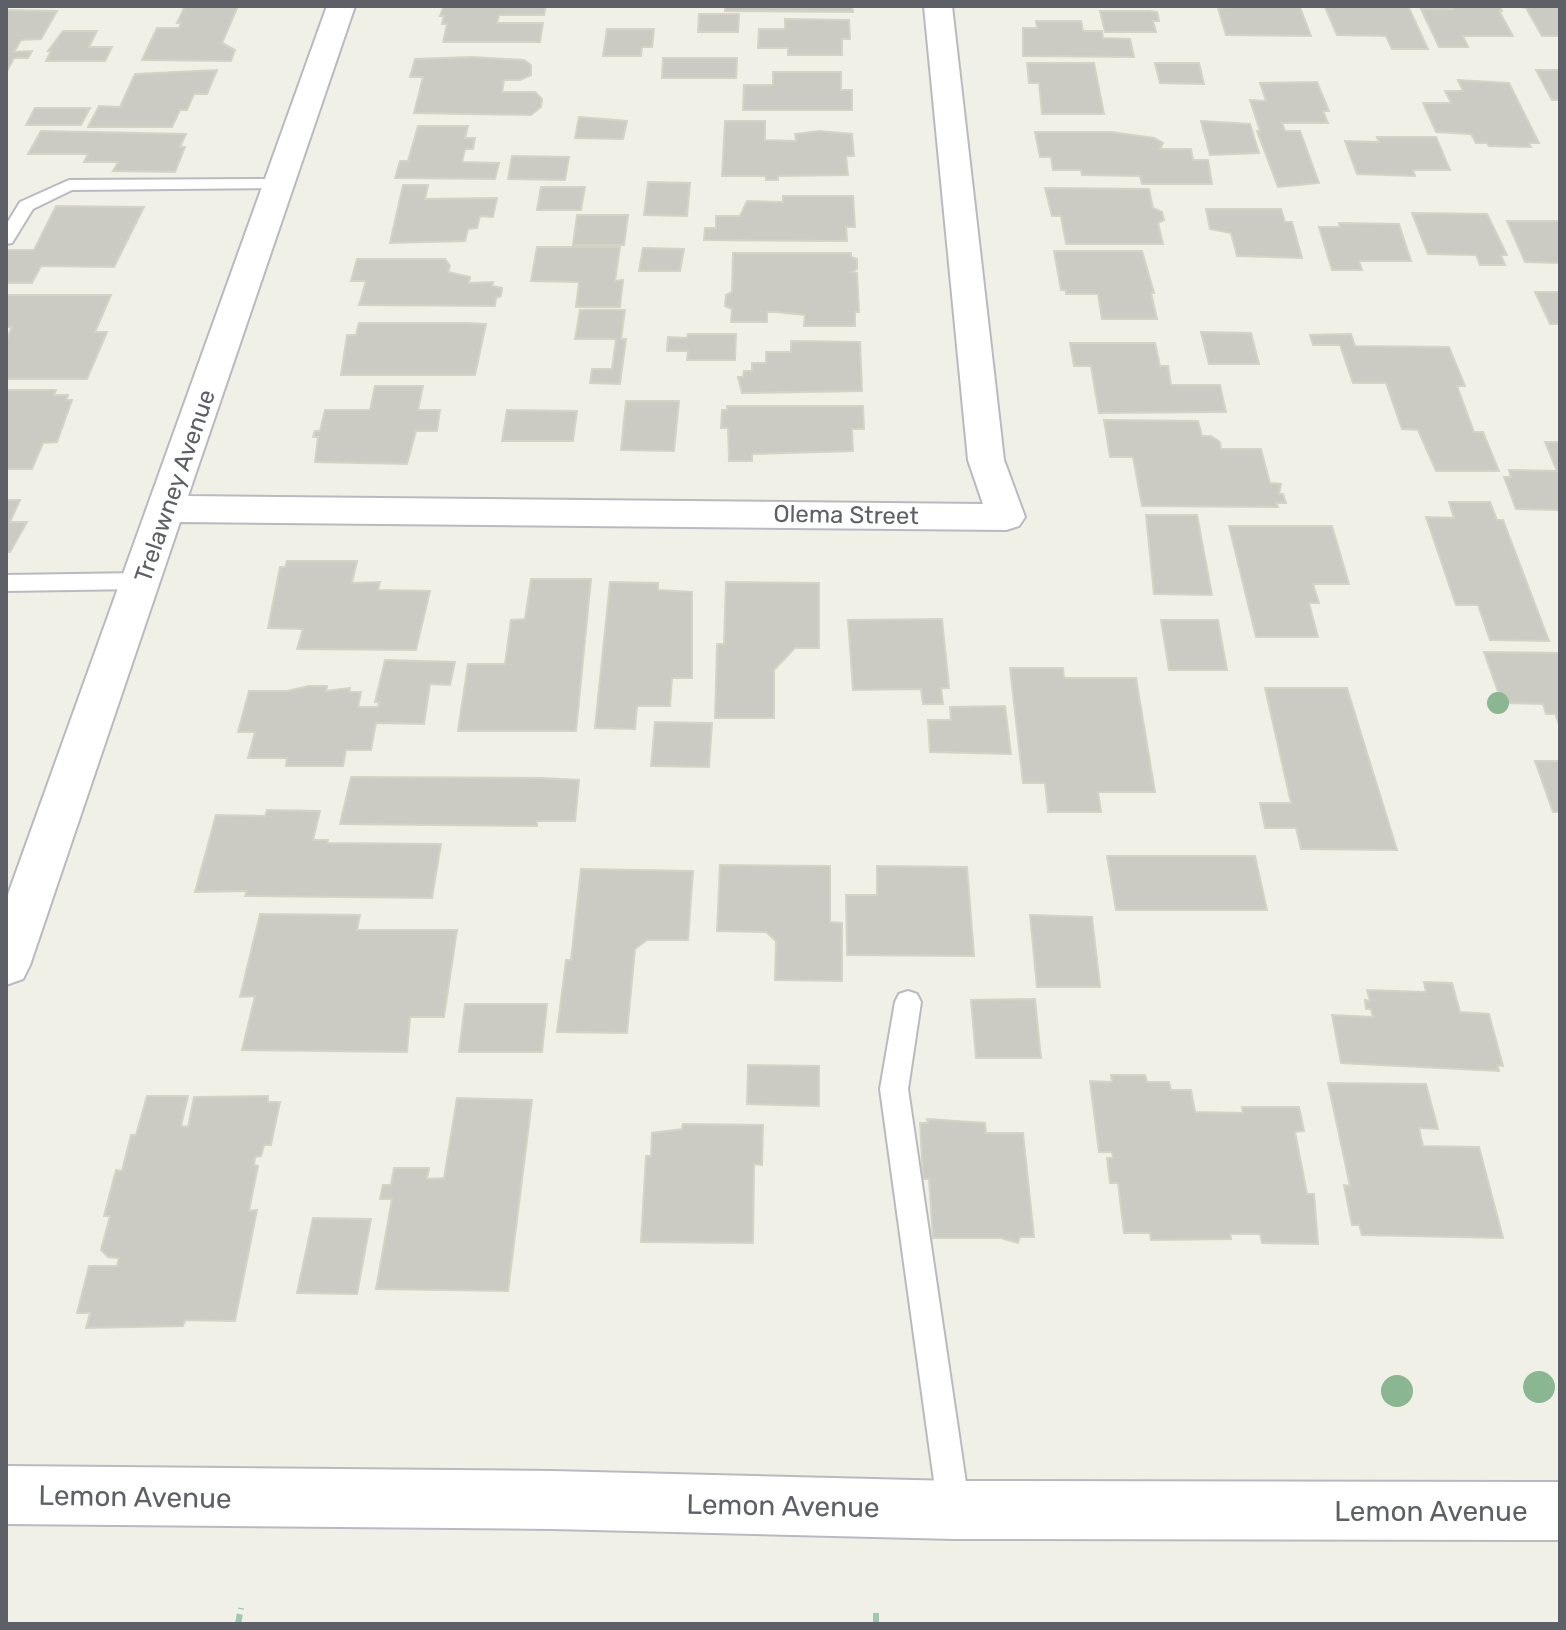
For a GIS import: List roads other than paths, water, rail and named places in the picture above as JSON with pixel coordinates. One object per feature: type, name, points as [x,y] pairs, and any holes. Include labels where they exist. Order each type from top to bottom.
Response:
[{"type":"street","name":"Trelawney Avenue","points":[[6,965],[168,509],[341,6]]},
{"type":"street","name":"Olema Street","points":[[168,509],[1006,517],[986,460],[938,6]]},
{"type":"street","name":"Lemon Avenue","points":[[6,1495],[552,1500],[954,1510],[1560,1511]]},
{"type":"lane","points":[[6,239],[26,206],[69,185],[280,184]]},
{"type":"lane","points":[[6,583],[141,581]]},
{"type":"lane","points":[[908,1002],[894,1089],[954,1510]]}]
